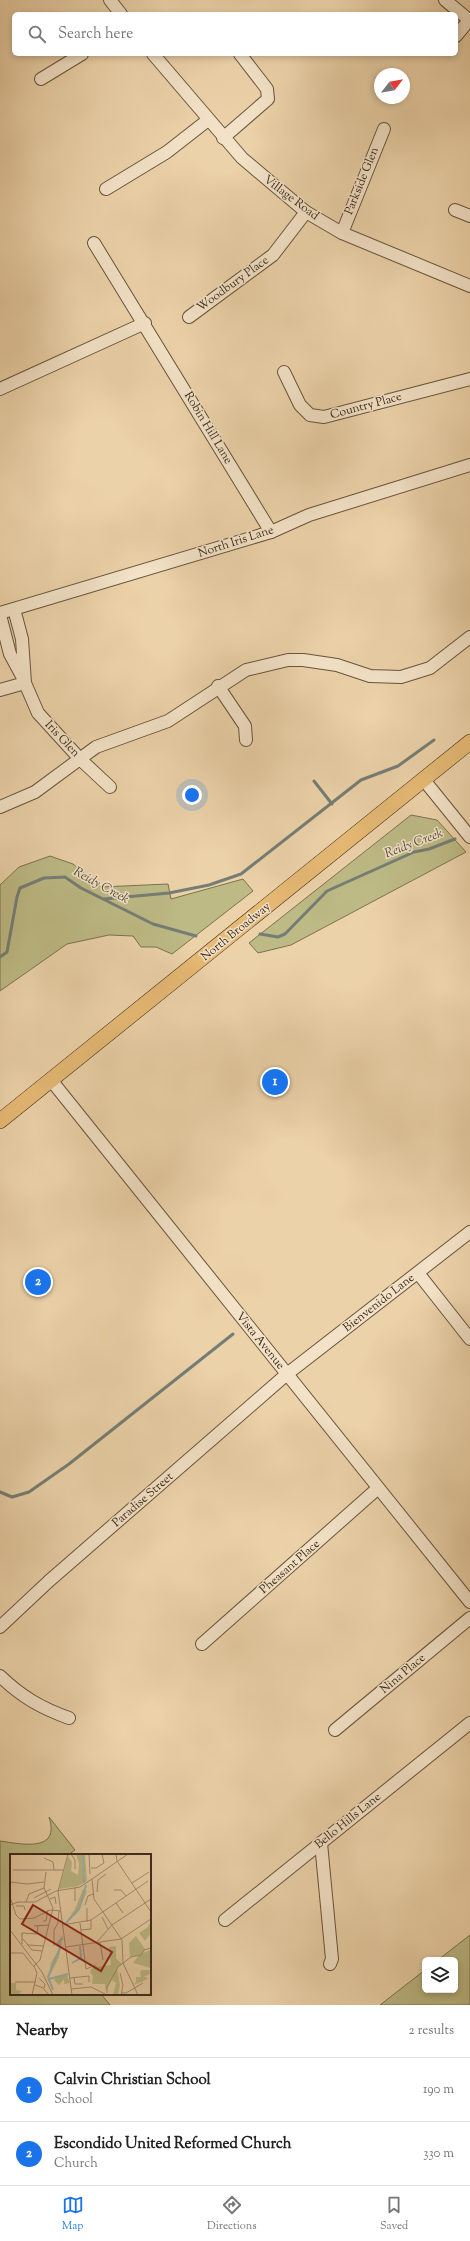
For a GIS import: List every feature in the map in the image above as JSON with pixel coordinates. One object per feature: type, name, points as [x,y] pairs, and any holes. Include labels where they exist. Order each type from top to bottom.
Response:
[{"type":"main road","name":"North Broadway","points":[[0,1121],[470,742]]},
{"type":"street","points":[[110,0],[119,12]]},
{"type":"street","points":[[445,0],[470,19],[458,34]]},
{"type":"street","points":[[41,79],[79,56]]},
{"type":"street","name":"Village Road","points":[[155,56],[223,138],[242,158],[306,212],[342,233],[470,286]]},
{"type":"street","points":[[223,138],[268,99],[267,90],[242,56]]},
{"type":"street","points":[[106,189],[167,152],[208,120]]},
{"type":"street","name":"Parkside Glen","points":[[342,233],[384,129]]},
{"type":"street","points":[[455,210],[470,216]]},
{"type":"street","name":"Woodbury Place","points":[[189,317],[273,255],[306,212]]},
{"type":"street","name":"Robin Hill Lane","points":[[94,242],[271,532]]},
{"type":"street","points":[[0,389],[144,323]]},
{"type":"street","name":"Country Place","points":[[284,372],[300,404],[310,415],[324,417],[470,379]]},
{"type":"street","name":"North Iris Lane","points":[[0,614],[271,532],[309,515],[470,465]]},
{"type":"street","name":"Iris Glen","points":[[14,609],[22,639],[25,683]]},
{"type":"street","name":"Iris Glen","points":[[0,614],[10,654],[38,713],[80,759],[110,787]]},
{"type":"street","points":[[0,807],[35,792],[80,759],[110,741],[168,721],[218,686],[246,670],[288,660],[322,662],[370,676],[401,677],[430,668],[470,637]]},
{"type":"street","points":[[0,690],[25,683]]},
{"type":"street","points":[[218,686],[245,726],[246,740]]},
{"type":"street","points":[[424,780],[470,837]]},
{"type":"street","name":"Vista Avenue","points":[[51,1080],[378,1489],[468,1594]]},
{"type":"street","name":"Bienvenido Lane","points":[[287,1374],[470,1232]]},
{"type":"street","points":[[418,1273],[470,1339]]},
{"type":"street","name":"Paradise Street","points":[[0,1627],[49,1581],[287,1374]]},
{"type":"street","name":"Pheasant Place","points":[[202,1644],[378,1489]]},
{"type":"street","name":"Nina Place","points":[[335,1730],[470,1618]]},
{"type":"street","points":[[0,1676],[16,1691],[42,1708],[69,1718]]},
{"type":"street","name":"Bello Hills Lane","points":[[225,1920],[470,1723]]},
{"type":"street","points":[[321,1843],[332,1959],[330,1964]]},
{"type":"shaded area","points":[[411,815],[437,820],[466,852],[291,945],[258,953],[249,943]]},
{"type":"shaded area","points":[[50,856],[73,864],[101,887],[168,884],[171,899],[243,879],[253,891],[172,954],[156,947],[141,947],[133,936],[109,935],[67,944],[0,991],[0,885],[19,867]]},
{"type":"shaded area","points":[[49,1817],[75,1850],[69,1854],[10,1854],[10,1995],[102,1995],[110,2005],[0,2005],[0,1841],[18,1844],[37,1844],[44,1841],[49,1836],[51,1828]]},
{"type":"shaded area","points":[[470,1935],[470,2005],[380,2005],[422,1972],[422,1993],[458,1993],[458,1957],[442,1957]]},
{"type":"waterway","points":[[104,899],[169,893],[209,885],[241,874],[361,780],[398,766],[434,740]]},
{"type":"waterway","points":[[314,781],[332,804]]},
{"type":"waterway","name":"Reidy Creek","points":[[260,934],[278,937],[285,934],[327,891],[414,852],[429,849],[455,839]]},
{"type":"waterway","name":"Reidy Creek","points":[[0,957],[7,952],[20,888],[44,878],[65,877],[81,888],[153,924],[196,936]]},
{"type":"waterway","points":[[0,1492],[12,1497],[29,1492],[69,1464],[233,1334]]},
{"type":"place","name":"Calvin Christian School","points":[[275,1082]]},
{"type":"place","name":"Escondido United Reformed Church","points":[[38,1282]]}]
